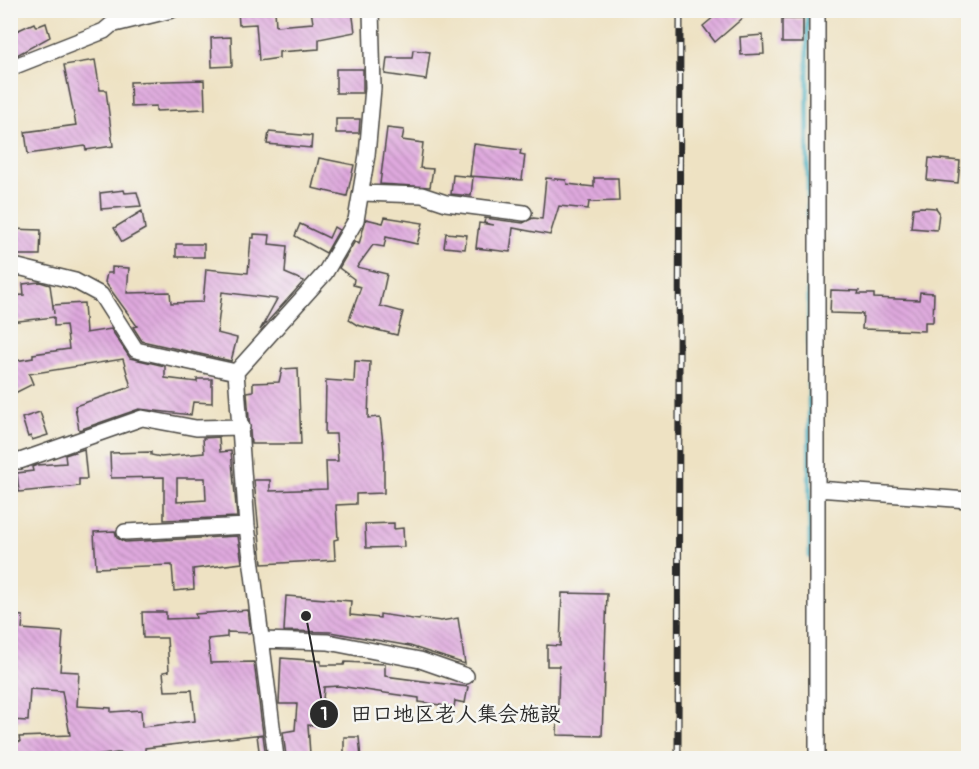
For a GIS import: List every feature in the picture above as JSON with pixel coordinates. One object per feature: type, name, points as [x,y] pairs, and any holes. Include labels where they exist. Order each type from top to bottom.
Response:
[{"type":"street","points":[[10,68],[104,31],[111,25],[172,10]]},
{"type":"street","points":[[276,759],[247,526],[242,427],[236,372],[325,273],[356,220],[362,193],[373,88],[370,10]]},
{"type":"street","points":[[817,10],[817,759]]},
{"type":"street","points":[[362,193],[422,195],[446,203],[524,213]]},
{"type":"street","points":[[10,265],[75,281],[102,295],[136,351],[236,372]]},
{"type":"street","points":[[10,461],[20,461],[142,418],[196,428],[242,427]]},
{"type":"street","points":[[817,489],[969,500]]},
{"type":"street","points":[[125,531],[247,526]]},
{"type":"street","points":[[261,640],[328,642],[420,660],[466,676]]},
{"type":"building","points":[[238,10],[275,10],[276,26],[313,23],[311,10],[352,10],[355,32],[319,39],[319,49],[279,52],[279,58],[259,61],[256,24],[239,25]]},
{"type":"building","points":[[722,10],[752,10],[715,42],[703,26]]},
{"type":"building","points":[[782,19],[803,19],[803,43],[782,43]]},
{"type":"building","points":[[34,23],[36,27],[46,23],[50,37],[17,55],[10,34]]},
{"type":"building","points":[[763,35],[764,54],[741,55],[740,37]]},
{"type":"building","points":[[231,37],[232,66],[212,67],[211,38]]},
{"type":"building","points":[[413,50],[430,52],[426,80],[385,74],[387,58],[412,58]]},
{"type":"building","points":[[95,60],[100,90],[106,90],[113,146],[86,150],[85,146],[28,154],[25,132],[76,125],[64,65]]},
{"type":"building","points":[[336,69],[363,69],[363,93],[336,93]]},
{"type":"building","points":[[204,80],[205,109],[156,111],[156,106],[131,107],[130,82]]},
{"type":"building","points":[[336,119],[360,119],[359,133],[336,133]]},
{"type":"building","points":[[387,128],[404,130],[402,140],[423,143],[420,168],[433,169],[430,187],[380,184]]},
{"type":"building","points":[[269,132],[312,136],[311,148],[267,144]]},
{"type":"building","points":[[474,144],[521,150],[520,154],[525,155],[522,180],[470,176]]},
{"type":"building","points":[[319,158],[354,165],[347,196],[312,188]]},
{"type":"building","points":[[929,158],[960,161],[958,183],[927,180]]},
{"type":"building","points":[[453,175],[473,177],[471,196],[451,194]]},
{"type":"building","points":[[546,178],[566,180],[567,184],[594,187],[594,178],[618,178],[619,201],[589,202],[588,209],[559,206],[550,235],[513,228],[510,252],[476,248],[479,223],[494,225],[484,223],[485,218],[523,223],[533,218],[542,219]]},
{"type":"building","points":[[124,190],[125,193],[137,192],[141,206],[101,209],[100,193]]},
{"type":"building","points":[[913,208],[936,208],[939,212],[937,230],[911,228]]},
{"type":"building","points":[[142,211],[145,229],[122,242],[114,228]]},
{"type":"building","points":[[385,217],[423,223],[417,244],[386,237],[384,247],[373,245],[357,267],[387,274],[380,306],[403,312],[397,335],[357,325],[349,320],[361,287],[353,285],[354,279],[339,268],[355,241],[359,244],[366,219],[383,223]]},
{"type":"building","points":[[300,224],[329,238],[334,227],[339,230],[326,253],[295,236]]},
{"type":"building","points":[[10,229],[41,230],[40,255],[10,255]]},
{"type":"building","points":[[446,233],[467,235],[465,249],[444,247]]},
{"type":"building","points":[[254,234],[270,235],[269,244],[287,246],[285,273],[304,281],[260,330],[277,299],[222,292],[217,333],[237,338],[231,361],[142,341],[133,327],[137,326],[105,282],[107,273],[112,273],[112,267],[129,268],[127,293],[170,292],[171,303],[203,302],[206,269],[248,273],[251,238],[254,238]]},
{"type":"building","points":[[176,244],[204,244],[204,257],[176,257]]},
{"type":"building","points":[[40,282],[50,285],[54,314],[53,305],[84,303],[86,333],[111,329],[130,358],[165,366],[165,378],[197,382],[197,379],[212,379],[212,403],[193,402],[191,415],[139,409],[79,430],[75,406],[131,387],[123,359],[29,374],[33,384],[15,393],[10,382],[10,362],[33,358],[33,354],[69,349],[66,325],[54,326],[54,317],[10,322],[10,296],[24,295],[23,284]]},
{"type":"building","points":[[831,290],[859,291],[858,294],[874,294],[874,298],[919,300],[920,292],[934,293],[933,322],[925,322],[925,331],[862,329],[863,314],[830,313]]},
{"type":"building","points":[[355,361],[370,362],[368,418],[380,417],[384,451],[384,493],[356,494],[356,504],[336,505],[338,539],[334,540],[335,560],[262,564],[254,480],[270,480],[270,491],[327,489],[326,461],[338,461],[336,434],[325,434],[326,380],[354,382]]},
{"type":"building","points":[[298,368],[301,444],[251,444],[247,392],[253,391],[253,383],[279,382],[282,369]]},
{"type":"building","points":[[40,412],[48,435],[32,440],[31,436],[28,437],[22,418]]},
{"type":"building","points":[[219,437],[220,452],[231,451],[237,517],[164,520],[164,477],[111,478],[110,453],[151,452],[151,455],[161,457],[204,453],[203,438]],"holes":[[[177,478],[205,478],[206,500],[177,502]]]},
{"type":"building","points":[[84,449],[87,479],[79,479],[79,486],[19,492],[17,473],[33,471],[32,467],[37,465],[66,463],[65,455]]},
{"type":"building","points":[[394,523],[394,529],[403,528],[404,547],[366,548],[365,524]]},
{"type":"building","points":[[115,531],[117,538],[125,542],[238,536],[242,563],[193,569],[194,589],[174,591],[172,565],[96,568],[94,532]]},
{"type":"building","points":[[562,593],[607,594],[602,736],[557,735],[559,666],[547,666],[547,645],[560,646]]},
{"type":"building","points":[[286,596],[351,601],[350,615],[380,618],[380,614],[441,621],[458,618],[465,664],[410,646],[330,632],[284,631]]},
{"type":"building","points":[[248,610],[251,633],[227,632],[227,637],[208,639],[210,663],[254,662],[263,734],[145,748],[145,759],[131,759],[130,754],[117,753],[73,759],[10,759],[10,744],[20,742],[19,737],[70,735],[62,691],[30,689],[28,721],[10,720],[13,687],[10,686],[10,615],[23,616],[22,629],[63,632],[60,671],[79,672],[77,706],[111,708],[111,712],[141,710],[142,727],[195,721],[192,690],[165,691],[163,672],[169,671],[167,638],[143,638],[142,612],[166,612],[166,619],[196,618],[195,614]]},
{"type":"building","points":[[281,658],[321,661],[321,665],[344,665],[345,662],[385,664],[385,676],[468,687],[465,703],[455,701],[454,707],[419,702],[419,698],[339,686],[324,687],[321,726],[308,725],[310,754],[286,756],[283,732],[295,730],[297,704],[279,704]]},
{"type":"building","points":[[257,735],[263,735],[266,758],[260,758]]},
{"type":"building","points":[[344,737],[359,737],[361,759],[344,759]]},
{"type":"waterway","points":[[807,10],[810,557]]},
{"type":"railway","points":[[678,758],[680,10]]},
{"type":"place","name":"田口地区老人集会施設","points":[[306,616]]}]
